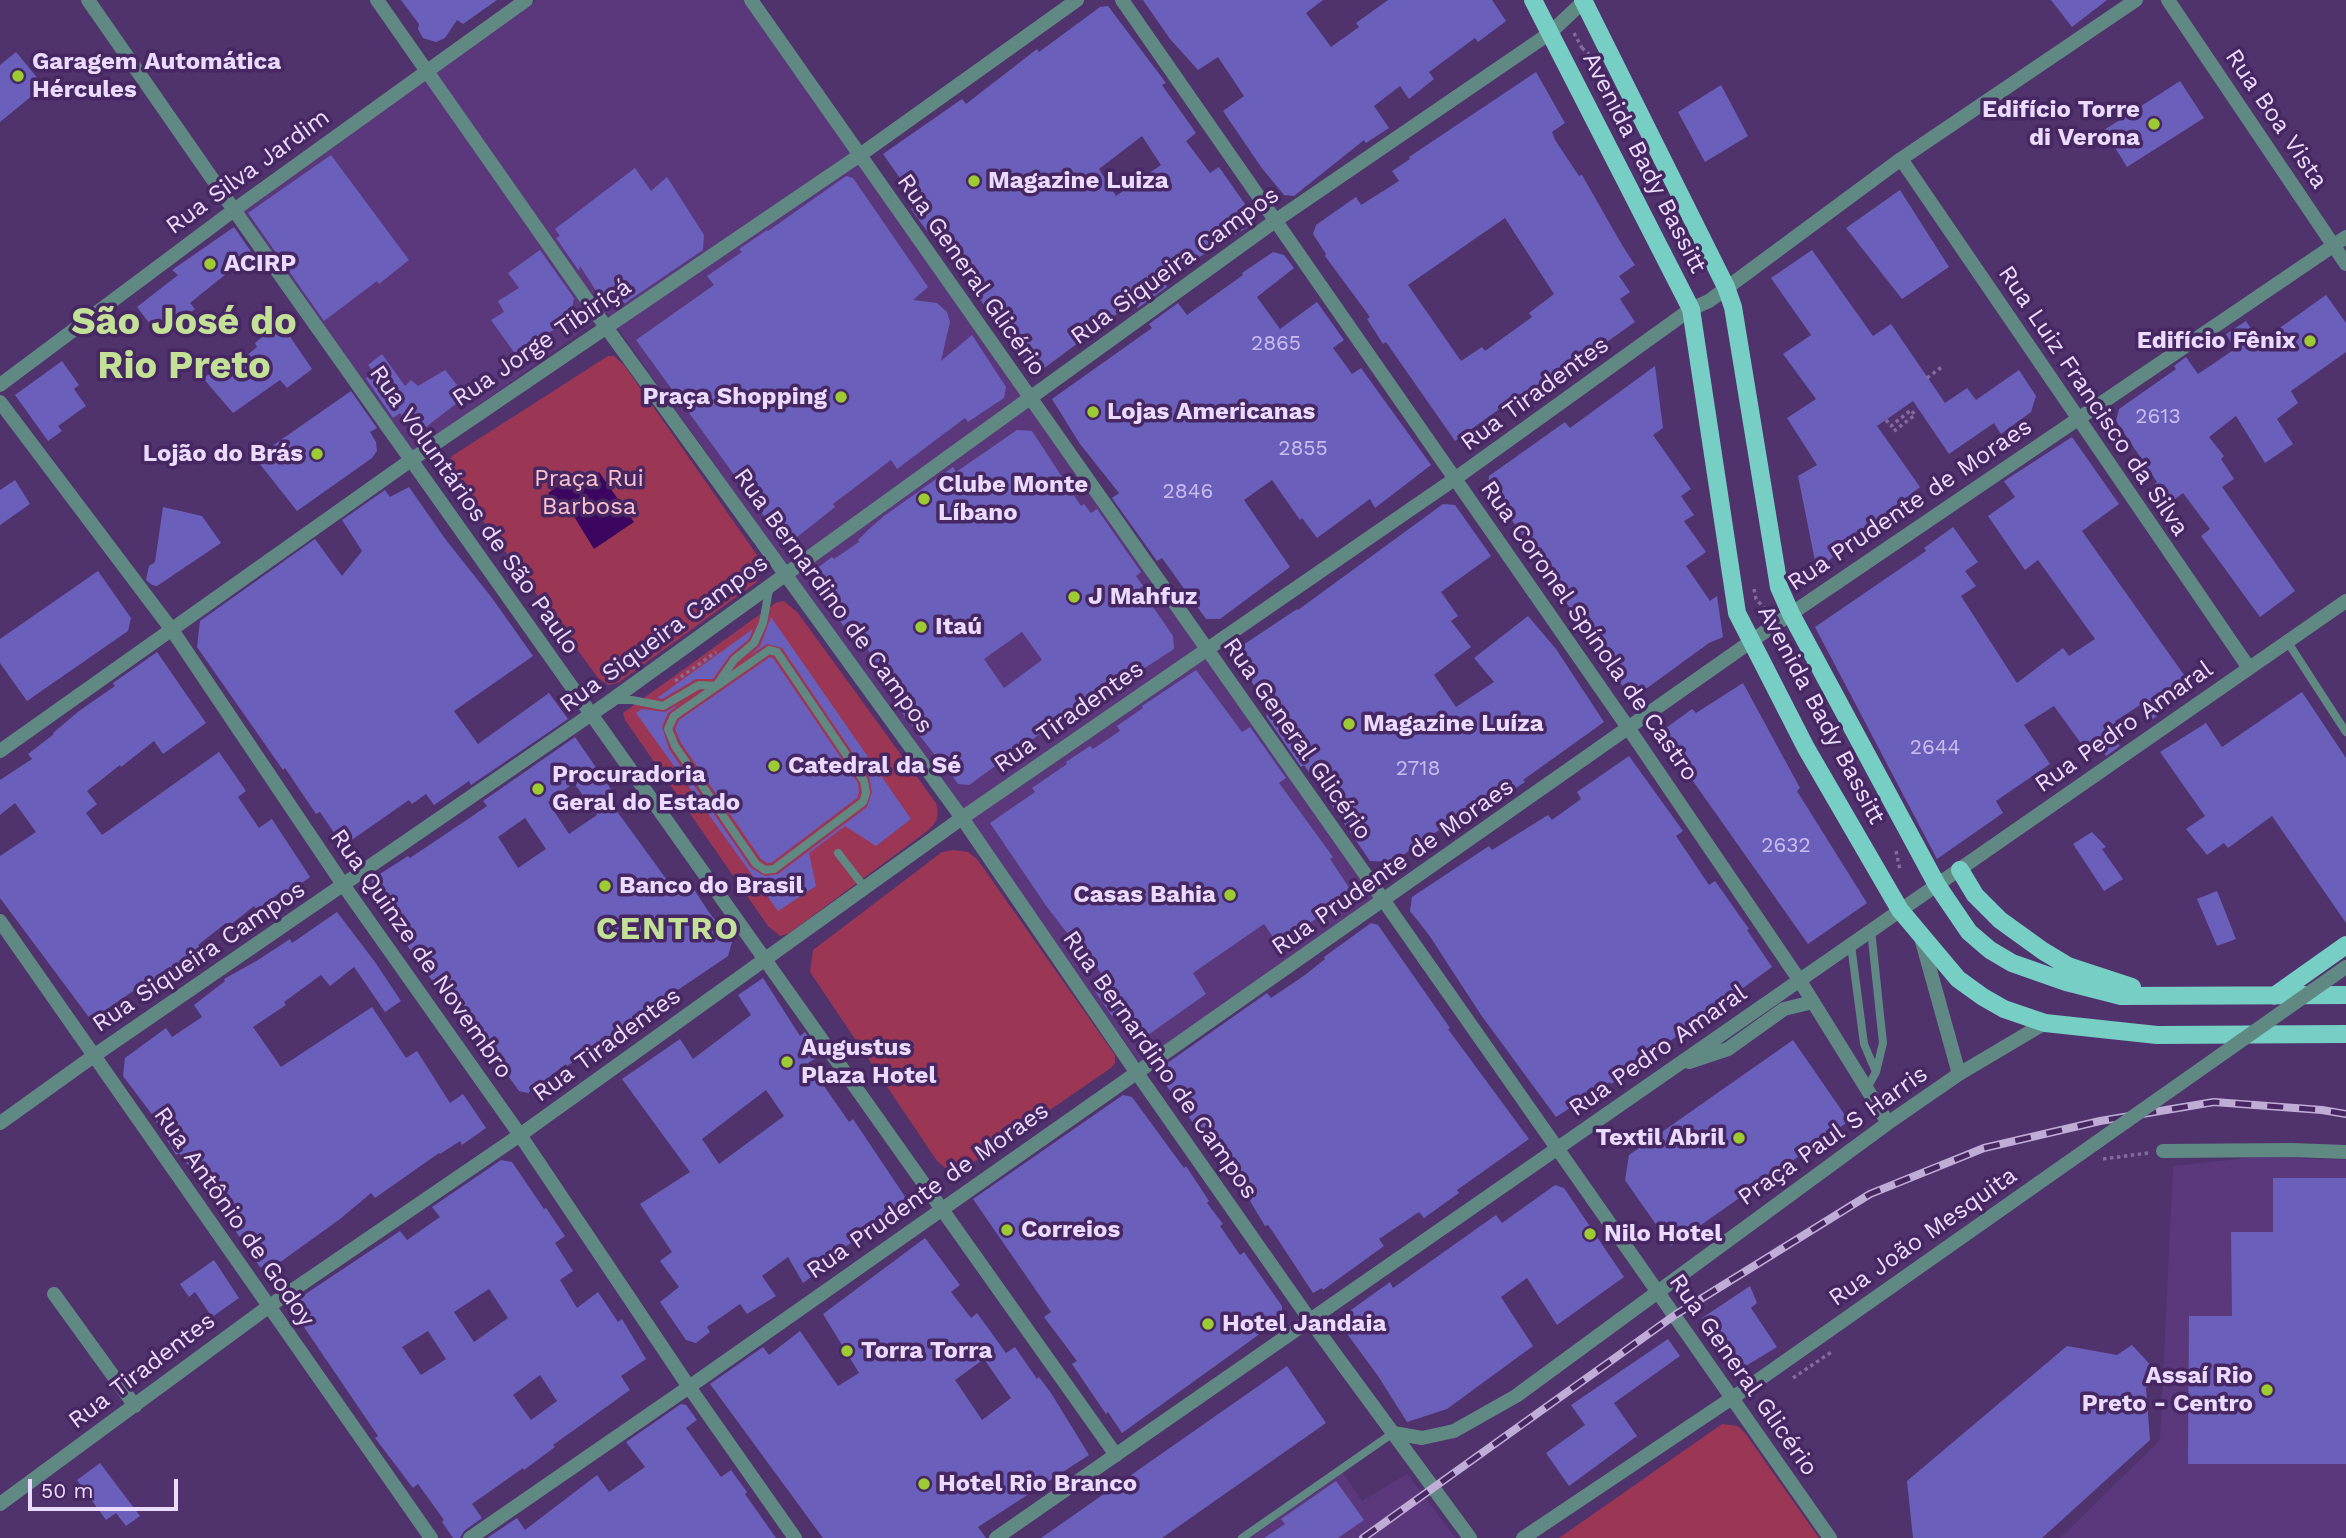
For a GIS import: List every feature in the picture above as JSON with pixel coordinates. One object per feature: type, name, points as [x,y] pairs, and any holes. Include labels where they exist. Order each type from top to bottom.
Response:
[{"type":"main road","name":"Avenida Bady Bassitt","points":[[1533,0],[1692,309],[1737,613],[1806,748],[1900,910],[1958,979],[2004,1009],[2045,1023],[2157,1035],[2346,1034]]},
{"type":"main road","name":"Avenida Bady Bassitt","points":[[1584,0],[1727,287],[1733,307],[1779,587],[1937,885],[1969,932],[1990,950],[2012,963],[2066,982],[2121,996],[2346,995]]},
{"type":"main road","points":[[1960,870],[1975,895],[2000,919],[2043,951],[2068,965],[2162,996]]},
{"type":"main road","points":[[2274,996],[2346,945]]},
{"type":"street","name":"Rua Voluntários de São Paulo","points":[[88,0],[1116,1455]]},
{"type":"street","name":"Rua Bernardino de Campos","points":[[377,0],[606,327],[962,818],[1310,1320],[1470,1538]]},
{"type":"street","name":"Rua Silva Jardim","points":[[0,385],[234,210],[526,0]]},
{"type":"street","name":"Rua General Glicério","points":[[751,0],[1830,1538]]},
{"type":"street","name":"Rua Jorge Tibiriçá","points":[[0,751],[411,460],[859,155],[1077,0]]},
{"type":"street","name":"Rua Coronel Spínola de Castro","points":[[1122,0],[1629,729],[1800,981],[1888,1123]]},
{"type":"street","name":"Rua Siqueira Campos","points":[[0,1123],[611,701],[1275,221],[1549,33],[1584,0]]},
{"type":"street","name":"Rua Tiradentes","points":[[0,1504],[268,1307],[520,1135],[962,818],[1456,478],[1692,309],[1709,301],[1901,159],[2136,0]]},
{"type":"street","name":"Rua Boa Vista","points":[[2168,0],[2346,264]]},
{"type":"street","name":"Rua Luiz Francisco da Silva","points":[[1901,159],[2249,668]]},
{"type":"street","name":"Rua Prudente de Moraes","points":[[470,1538],[1791,614],[2346,237]]},
{"type":"street","name":"Rua Quinze de Novembro","points":[[0,402],[172,630],[344,886],[520,1135],[689,1387],[795,1538]]},
{"type":"street","name":"Rua Pedro Amaral","points":[[996,1538],[2346,601]]},
{"type":"street","name":"Rua Antônio de Godoy","points":[[0,921],[431,1538]]},
{"type":"street","name":"Praça Paul S Harris","points":[[1920,933],[1927,967],[1959,1074]]},
{"type":"street","name":"Rua João Mesquita","points":[[1523,1538],[1751,1386],[2346,967]]},
{"type":"street","points":[[1678,1065],[1728,1049],[1784,1009],[1813,1002]]},
{"type":"street","name":"Praça Paul S Harris","points":[[1393,1433],[1422,1438],[1454,1432],[1517,1396],[1636,1309],[1656,1291],[1888,1123],[1959,1074],[2045,1023]]},
{"type":"street","points":[[2163,1151],[2346,1152]]},
{"type":"street","points":[[54,1294],[135,1406]]},
{"type":"lane","points":[[611,701],[632,700],[663,706],[699,685],[716,685],[769,650],[777,652],[864,781],[866,793],[863,802],[774,869],[765,870],[755,863],[674,746],[668,729],[674,716],[716,685],[734,660],[754,643],[771,584]]},
{"type":"lane","points":[[2287,641],[2346,732]]},
{"type":"lane","points":[[838,853],[865,888]]},
{"type":"lane","points":[[1866,1090],[1876,1072],[1883,1043],[1871,930]]},
{"type":"lane","points":[[1851,944],[1864,1044],[1876,1072]]},
{"type":"lane","points":[[1242,1538],[1393,1433]]},
{"type":"path","points":[[1927,378],[1943,366]]},
{"type":"path","points":[[1886,420],[1891,426],[1911,411],[1915,415],[1894,431]]},
{"type":"path","points":[[684,675],[716,652],[718,654]]},
{"type":"shaded area","points":[[537,0],[743,0],[1378,902],[1142,1066],[607,313],[409,455],[236,211]]},
{"type":"shaded area","points":[[599,472],[634,522],[594,549],[570,510],[561,514],[548,493],[572,477],[579,484]]},
{"type":"shaded area","points":[[2256,1157],[2346,1160],[2346,1538],[2060,1538],[2160,1440],[2173,1166]]},
{"type":"shaded area","points":[[1343,1473],[1362,1501],[1407,1474],[1456,1538],[1250,1538]]},
{"type":"green space","name":"Praça Rui Barbosa","points":[[608,356],[614,356],[624,365],[757,555],[762,569],[757,582],[618,683],[608,685],[598,678],[451,477],[446,465],[452,456]]},
{"type":"green space","name":"Catedral da Sé","points":[[784,601],[798,613],[936,803],[938,812],[935,822],[926,832],[788,934],[780,936],[768,926],[625,720],[623,713],[777,602]]},
{"type":"green space","points":[[942,852],[968,852],[977,859],[1115,1055],[1115,1063],[1111,1068],[958,1173],[949,1171],[937,1161],[810,972],[813,950]]},
{"type":"green space","points":[[1722,1424],[1738,1426],[1745,1433],[1819,1538],[1559,1538]]},
{"type":"building","points":[[401,0],[497,0],[463,24],[457,20],[445,38],[436,42],[423,38],[418,29],[419,24]]},
{"type":"building","points":[[1143,0],[1323,0],[1306,13],[1331,47],[1359,27],[1356,23],[1388,0],[1492,0],[1506,21],[1478,42],[1475,38],[1429,72],[1434,79],[1409,99],[1400,86],[1374,106],[1389,128],[1366,143],[1364,140],[1294,196],[1284,195],[1261,167],[1223,111],[1244,96],[1218,57],[1198,70],[1170,39]]},
{"type":"building","points":[[2051,0],[2107,0],[2072,27]]},
{"type":"building","points":[[1108,6],[1166,83],[1162,85],[1196,133],[1186,141],[1210,173],[1219,167],[1252,214],[1251,225],[1198,258],[1165,284],[1167,287],[1138,308],[1133,302],[1043,369],[1032,370],[1000,323],[997,325],[974,290],[979,287],[960,261],[957,263],[934,230],[929,234],[911,209],[914,206],[901,186],[904,184],[883,154],[962,99],[966,104],[1037,49],[1039,52],[1100,7]],"holes":[[[1142,136],[1161,165],[1116,196],[1099,169]]]},
{"type":"building","name":"Garagem Automática Hércules","points":[[16,52],[44,86],[0,122],[0,65]]},
{"type":"building","points":[[1536,72],[1565,123],[1552,132],[1555,140],[1579,176],[1582,175],[1635,265],[1619,276],[1630,292],[1620,299],[1635,322],[1570,368],[1567,363],[1522,397],[1520,394],[1455,441],[1386,342],[1383,344],[1367,319],[1370,317],[1325,256],[1313,234],[1316,225],[1356,197],[1361,205],[1399,181],[1392,171],[1410,159],[1409,157]],"holes":[[[1505,218],[1554,294],[1529,313],[1532,317],[1485,351],[1482,347],[1461,361],[1408,285]]]},
{"type":"building","name":"Edifício Torre di Verona","points":[[2180,81],[2204,118],[2127,167],[2104,130]]},
{"type":"building","points":[[1721,85],[1748,136],[1705,162],[1678,112]]},
{"type":"building","points":[[331,155],[409,260],[324,321],[248,213]]},
{"type":"building","points":[[635,168],[651,191],[667,177],[704,235],[703,250],[625,303],[604,303],[580,266],[579,271],[556,238],[560,236],[555,229]]},
{"type":"building","points":[[846,176],[853,178],[928,287],[913,300],[937,303],[947,312],[950,322],[941,361],[972,335],[1006,387],[1004,398],[968,422],[965,418],[897,469],[891,460],[833,504],[835,507],[786,546],[636,340],[714,285],[707,276],[742,252],[739,249]]},
{"type":"building","points":[[1900,190],[1949,267],[1902,299],[1846,228]]},
{"type":"building","points":[[234,227],[252,253],[190,303],[195,309],[159,336],[137,307],[178,275],[172,270]]},
{"type":"building","points":[[540,250],[574,298],[570,319],[516,355],[491,320],[504,312],[498,301],[519,288],[508,273]]},
{"type":"building","points":[[1812,250],[1873,336],[1891,324],[1945,403],[1967,388],[1976,400],[2019,370],[2036,396],[2031,412],[2001,434],[1994,423],[1949,454],[1913,401],[1877,426],[1920,487],[1859,534],[1817,571],[1798,476],[1817,465],[1787,418],[1816,399],[1783,354],[1811,335],[1771,278]]},
{"type":"building","points":[[1273,252],[1284,255],[1294,268],[1257,297],[1280,329],[1317,302],[1344,340],[1333,348],[1352,374],[1361,368],[1431,465],[1375,508],[1370,499],[1317,538],[1302,518],[1300,520],[1272,480],[1244,500],[1290,567],[1220,619],[1206,619],[1162,558],[1157,561],[1112,498],[1119,493],[1080,444],[1052,399],[1152,328],[1149,324],[1178,303],[1187,315]]},
{"type":"building","points":[[2326,295],[2346,323],[2346,352],[2291,391],[2298,403],[2277,419],[2293,444],[2265,463],[2236,416],[2209,437],[2224,456],[2221,459],[2234,479],[2222,487],[2295,591],[2260,617],[2201,536],[2210,529],[2183,493],[2171,502],[2155,484],[2157,482],[2116,421],[2119,409],[2176,369],[2174,366],[2186,357],[2198,374],[2235,349],[2226,334],[2246,321],[2260,342]]},
{"type":"building","points":[[280,322],[312,369],[287,388],[280,380],[233,413],[203,378],[219,368],[224,374],[257,347],[255,343]]},
{"type":"building","points":[[382,354],[405,386],[411,380],[418,386],[445,370],[466,396],[426,427],[419,422],[411,428],[400,413],[393,418],[366,378],[375,374],[368,365]]},
{"type":"building","points":[[62,361],[79,385],[74,389],[86,406],[58,426],[62,431],[48,441],[15,395]]},
{"type":"building","points":[[1655,366],[1663,428],[1653,435],[1691,489],[1681,496],[1694,515],[1684,521],[1706,552],[1686,566],[1710,601],[1717,596],[1723,637],[1709,643],[1632,699],[1576,622],[1578,621],[1564,599],[1566,597],[1488,486],[1489,476],[1565,422],[1570,428]]},
{"type":"building","name":"Lojão do Brás","points":[[351,391],[377,428],[370,432],[376,442],[377,451],[372,458],[297,511],[255,458]]},
{"type":"building","points":[[1017,430],[1032,431],[1081,506],[1084,504],[1091,513],[1097,509],[1141,572],[1136,576],[1143,586],[1140,588],[1173,636],[1174,649],[1131,677],[1129,673],[1102,692],[1101,690],[969,785],[958,784],[905,717],[887,687],[891,684],[857,634],[852,638],[813,582],[816,569],[859,542],[858,540],[884,516],[953,467],[956,472]],"holes":[[[1022,632],[1042,660],[1004,688],[984,659]]]},
{"type":"building","points":[[2072,437],[2119,504],[2082,531],[2194,689],[2153,719],[2142,704],[2115,721],[2118,726],[2109,732],[2120,746],[2106,756],[2095,742],[2085,749],[2054,706],[2024,725],[2050,764],[1996,801],[2003,813],[1937,859],[1815,627],[1926,551],[1924,548],[1953,527],[1978,562],[1965,571],[1976,586],[1961,596],[2017,683],[2063,648],[2069,656],[2095,639],[2038,560],[2025,570],[1988,516],[2015,497],[2004,481]]},
{"type":"building","points":[[15,480],[30,504],[0,525],[0,490]]},
{"type":"building","points":[[409,487],[533,656],[454,711],[478,744],[549,693],[568,719],[471,785],[469,781],[434,805],[426,794],[412,804],[409,800],[343,846],[320,812],[316,814],[285,768],[283,770],[197,647],[200,621],[315,539],[342,576],[362,551],[342,520],[385,490],[390,497]]},
{"type":"building","points":[[1443,504],[1455,505],[1491,556],[1441,592],[1458,616],[1451,621],[1471,647],[1434,675],[1456,707],[1494,682],[1474,658],[1528,616],[1556,649],[1604,722],[1486,808],[1481,801],[1393,862],[1370,861],[1304,765],[1301,767],[1266,716],[1271,712],[1237,659],[1240,647],[1298,610]]},
{"type":"building","points":[[163,507],[202,516],[221,543],[157,586],[146,580],[149,566],[155,562]]},
{"type":"building","points":[[98,571],[131,618],[128,631],[27,701],[0,663],[0,639]]},
{"type":"building","points":[[771,617],[911,819],[876,846],[845,826],[809,853],[816,886],[778,911],[636,713],[642,709],[665,712],[681,703],[668,713],[662,727],[669,749],[751,868],[765,876],[778,874],[867,807],[872,792],[869,777],[782,648],[767,644],[749,656],[760,646]]},
{"type":"building","points":[[753,629],[749,639],[730,655],[713,679],[696,679],[662,699],[657,698]]},
{"type":"building","points":[[157,652],[206,723],[163,754],[154,741],[121,767],[120,765],[87,791],[97,804],[86,813],[102,835],[219,752],[246,791],[238,797],[259,828],[272,819],[310,877],[285,895],[282,891],[257,910],[254,906],[229,926],[226,923],[198,945],[205,955],[150,996],[142,985],[91,1020],[0,898],[0,856],[36,832],[15,803],[0,815],[0,780],[32,759],[28,754],[79,711],[115,686],[113,683]]},
{"type":"building","points":[[770,657],[858,783],[859,792],[857,798],[771,863],[767,863],[761,859],[681,743],[675,729],[679,720]]},
{"type":"building","points":[[1196,670],[1242,732],[1250,727],[1286,778],[1279,783],[1333,857],[1330,859],[1352,892],[1279,946],[1264,924],[1193,973],[1206,994],[1138,1042],[1118,1012],[1112,1016],[1095,991],[1107,982],[1078,940],[1074,942],[1047,907],[990,823],[1035,792],[1032,788],[1067,764],[1066,762],[1090,746],[1093,749],[1120,731],[1117,726]]},
{"type":"building","points":[[1743,683],[1800,788],[1797,791],[1867,903],[1808,944],[1659,733],[1692,709],[1696,713]]},
{"type":"building","points":[[2302,692],[2346,758],[2346,923],[2272,816],[2228,848],[2224,843],[2207,855],[2186,829],[2205,816],[2160,752],[2206,723],[2222,747]]},
{"type":"building","points":[[575,737],[615,795],[608,799],[672,887],[686,877],[732,942],[728,956],[663,1000],[665,1003],[629,1029],[627,1026],[567,1066],[566,1064],[528,1093],[519,1091],[449,994],[444,997],[371,895],[372,879],[408,856],[410,858],[487,806],[483,801]],"holes":[[[574,783],[597,815],[569,834],[548,802]],[[525,818],[546,849],[518,868],[498,837]]]},
{"type":"building","points":[[1629,756],[1683,831],[1676,836],[1709,885],[1715,881],[1772,967],[1611,1084],[1610,1082],[1556,1117],[1481,1015],[1429,935],[1410,911],[1412,897],[1489,846],[1492,850],[1548,815],[1552,820],[1581,799],[1577,792]]},
{"type":"building","points":[[2092,832],[2106,847],[2102,849],[2123,879],[2104,891],[2073,844]]},
{"type":"building","points":[[2217,891],[2236,939],[2217,946],[2197,899]]},
{"type":"building","points":[[337,912],[401,1001],[385,1012],[354,967],[330,986],[321,975],[284,1002],[286,1005],[253,1027],[281,1067],[372,1007],[406,1058],[417,1051],[450,1103],[463,1094],[486,1128],[462,1145],[460,1141],[439,1153],[375,1198],[371,1193],[272,1268],[260,1267],[209,1192],[179,1153],[176,1155],[151,1113],[123,1076],[125,1058],[166,1028],[172,1037],[202,1017],[194,1005],[225,981],[224,979],[290,939],[292,943]]},
{"type":"building","points":[[1371,923],[1378,925],[1450,1028],[1448,1029],[1529,1139],[1457,1190],[1459,1193],[1424,1218],[1419,1212],[1379,1239],[1384,1246],[1323,1290],[1322,1288],[1313,1293],[1268,1225],[1265,1226],[1197,1122],[1194,1124],[1156,1071],[1267,993],[1271,998],[1305,975],[1325,959],[1324,957]]},
{"type":"building","points":[[763,978],[800,1036],[805,1032],[821,1055],[808,1063],[849,1122],[853,1119],[910,1204],[815,1267],[818,1272],[803,1283],[788,1257],[762,1276],[776,1296],[747,1314],[740,1304],[707,1327],[710,1332],[696,1343],[686,1340],[660,1302],[679,1287],[660,1261],[672,1252],[640,1204],[690,1172],[622,1079],[680,1039],[693,1059],[751,1015],[738,995]],"holes":[[[766,1090],[784,1116],[719,1164],[702,1139]]]},
{"type":"building","name":"Textil Abril","points":[[1793,1040],[1849,1121],[1671,1246],[1625,1180],[1629,1155]]},
{"type":"building","points":[[1123,1095],[1132,1097],[1184,1168],[1186,1166],[1209,1201],[1207,1203],[1223,1224],[1220,1226],[1240,1255],[1244,1252],[1282,1306],[1282,1318],[1122,1433],[1072,1364],[1077,1361],[1044,1317],[1051,1312],[973,1199]]},
{"type":"building","points":[[501,1160],[512,1162],[565,1236],[555,1243],[573,1271],[560,1280],[577,1308],[598,1292],[618,1322],[622,1319],[646,1359],[621,1376],[630,1390],[553,1445],[555,1447],[524,1470],[523,1468],[472,1504],[482,1518],[464,1531],[460,1538],[453,1538],[442,1522],[444,1520],[418,1484],[413,1488],[375,1438],[378,1436],[289,1305],[400,1231],[407,1240],[440,1217],[432,1207]],"holes":[[[489,1289],[508,1318],[474,1342],[454,1312]],[[428,1331],[446,1359],[421,1375],[402,1347]],[[540,1375],[557,1401],[531,1420],[513,1395]]]},
{"type":"building","name":"Assaí Rio Preto - Centro","points":[[2273,1178],[2346,1178],[2346,1464],[2188,1464],[2189,1316],[2232,1316],[2231,1232],[2273,1232]]},
{"type":"building","points":[[1555,1185],[1564,1188],[1624,1277],[1557,1325],[1527,1278],[1501,1297],[1533,1346],[1447,1409],[1407,1422],[1378,1376],[1337,1320],[1390,1282],[1393,1288],[1496,1215],[1502,1223]]},
{"type":"building","points":[[925,1238],[960,1285],[951,1292],[971,1318],[977,1313],[1006,1353],[1015,1347],[1037,1379],[1039,1377],[1051,1393],[1089,1455],[978,1527],[986,1538],[823,1538],[710,1384],[763,1347],[769,1355],[800,1331],[838,1386],[859,1373],[823,1314]],"holes":[[[984,1359],[1011,1398],[982,1420],[955,1380]]]},
{"type":"building","points":[[214,1260],[239,1298],[212,1317],[195,1292],[189,1297],[180,1284]]},
{"type":"building","points":[[1750,1286],[1757,1303],[1751,1308],[1777,1347],[1736,1372],[1702,1318]]},
{"type":"building","points":[[1668,1339],[1680,1356],[1614,1403],[1637,1436],[1569,1486],[1546,1453],[1585,1425],[1571,1405]]},
{"type":"building","points":[[2132,1345],[2159,1374],[2146,1388],[2150,1440],[2042,1538],[1913,1538],[1907,1481],[2067,1346],[2117,1355]]},
{"type":"building","points":[[1287,1366],[1326,1423],[1162,1538],[1041,1538]]},
{"type":"building","points":[[681,1404],[686,1405],[697,1420],[686,1428],[721,1477],[731,1470],[776,1538],[487,1538],[517,1518],[525,1530],[597,1475],[609,1492],[645,1467],[626,1442]]},
{"type":"building","points":[[100,1463],[140,1516],[126,1526],[116,1513],[106,1520],[77,1480]]},
{"type":"building","points":[[1336,1481],[1364,1520],[1338,1538],[1264,1538],[1285,1524],[1281,1519]]},
{"type":"railway","points":[[1363,1538],[1675,1315],[1870,1194],[1984,1148],[2100,1121],[2214,1102],[2346,1114]]},
{"type":"place","name":"Garagem Automática Hércules","points":[[18,76]]},
{"type":"place","name":"Edifício Torre di Verona","points":[[2154,124]]},
{"type":"place","name":"Magazine Luiza","points":[[974,181]]},
{"type":"place","name":"ACIRP","points":[[210,264]]},
{"type":"place","name":"Edifício Fênix","points":[[2310,341]]},
{"type":"place","name":"Praça Shopping","points":[[841,397]]},
{"type":"place","name":"Lojas Americanas","points":[[1093,412]]},
{"type":"place","name":"Lojão do Brás","points":[[317,454]]},
{"type":"place","name":"Clube Monte Líbano","points":[[924,499]]},
{"type":"place","name":"J Mahfuz","points":[[1074,597]]},
{"type":"place","name":"Itaú","points":[[921,627]]},
{"type":"place","name":"Magazine Luíza","points":[[1349,724]]},
{"type":"place","name":"Catedral da Sé","points":[[774,766]]},
{"type":"place","name":"Procuradoria Geral do Estado","points":[[538,789]]},
{"type":"place","name":"Banco do Brasil","points":[[605,886]]},
{"type":"place","name":"Casas Bahia","points":[[1230,895]]},
{"type":"place","name":"Augustus Plaza Hotel","points":[[787,1062]]},
{"type":"place","name":"Textil Abril","points":[[1739,1138]]},
{"type":"place","name":"Correios","points":[[1007,1230]]},
{"type":"place","name":"Nilo Hotel","points":[[1590,1234]]},
{"type":"place","name":"Hotel Jandaia","points":[[1208,1324]]},
{"type":"place","name":"Torra Torra","points":[[847,1351]]},
{"type":"place","name":"Assaí Rio Preto - Centro","points":[[2267,1390]]},
{"type":"place","name":"Hotel Rio Branco","points":[[924,1484]]},
{"type":"district","name":"São José do Rio Preto","points":[[184,345]]},
{"type":"district","name":"CENTRO","points":[[668,930]]}]
